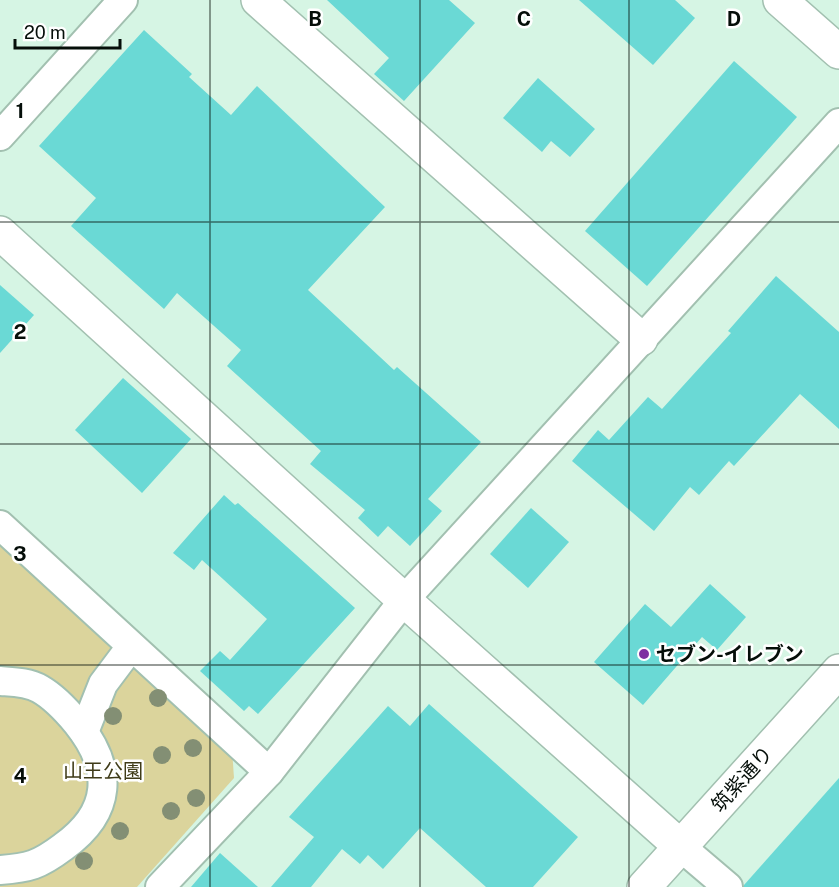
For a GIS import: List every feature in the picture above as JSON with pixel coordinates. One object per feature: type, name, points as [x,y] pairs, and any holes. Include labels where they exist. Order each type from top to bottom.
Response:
[{"type":"street","points":[[0,136],[123,0]]},
{"type":"street","points":[[258,0],[641,339]]},
{"type":"street","points":[[780,0],[839,52]]},
{"type":"street","points":[[160,887],[269,772],[404,600],[839,123]]},
{"type":"street","points":[[0,233],[404,600],[728,887]]},
{"type":"street","points":[[0,525],[269,772]]},
{"type":"street","points":[[84,732],[103,684],[124,656]]},
{"type":"street","name":"筑紫通り","points":[[644,887],[839,671]]},
{"type":"street","points":[[0,681],[23,683],[40,688],[84,732],[103,770],[103,790],[97,813],[76,838],[44,861],[29,868],[0,870]]},
{"type":"green space","name":"山王公園","points":[[0,541],[232,749],[234,778],[137,887],[0,887]]},
{"type":"building","points":[[327,0],[449,0],[475,23],[404,101],[374,74],[389,58]]},
{"type":"building","points":[[579,0],[675,0],[695,18],[653,65]]},
{"type":"building","points":[[144,30],[192,74],[189,77],[231,115],[257,86],[385,207],[308,290],[394,370],[397,367],[481,442],[428,499],[442,511],[410,546],[388,526],[378,537],[358,518],[365,510],[310,464],[321,451],[227,366],[241,350],[177,293],[164,309],[71,226],[96,198],[39,146]]},
{"type":"building","points":[[734,61],[797,117],[647,286],[585,231]]},
{"type":"building","points":[[538,78],[595,129],[570,157],[551,141],[542,152],[503,118]]},
{"type":"building","points":[[776,276],[839,332],[839,429],[800,394],[734,466],[729,461],[699,495],[690,487],[654,531],[572,461],[598,430],[609,440],[648,397],[662,409],[731,333],[728,331]]},
{"type":"building","points":[[0,285],[34,315],[0,353]]},
{"type":"building","points":[[123,378],[191,439],[142,493],[75,430]]},
{"type":"building","points":[[224,495],[235,505],[238,503],[355,608],[258,714],[249,706],[244,711],[200,671],[220,651],[230,660],[267,619],[202,560],[194,570],[173,553]]},
{"type":"building","points":[[531,508],[569,542],[528,588],[490,554]]},
{"type":"building","name":"セブン-イレブン","points":[[710,584],[746,617],[717,650],[702,637],[643,705],[594,662],[645,604],[671,627]]},
{"type":"building","points":[[429,704],[578,837],[533,887],[486,887],[420,828],[383,869],[368,855],[360,864],[342,849],[311,887],[271,887],[314,837],[289,817],[388,706],[410,726]]},
{"type":"building","points":[[839,778],[839,887],[744,887],[744,885]]},
{"type":"building","points":[[220,853],[258,887],[191,887]]},
{"type":"place","name":"セブン-イレブン","points":[[644,654]]}]
